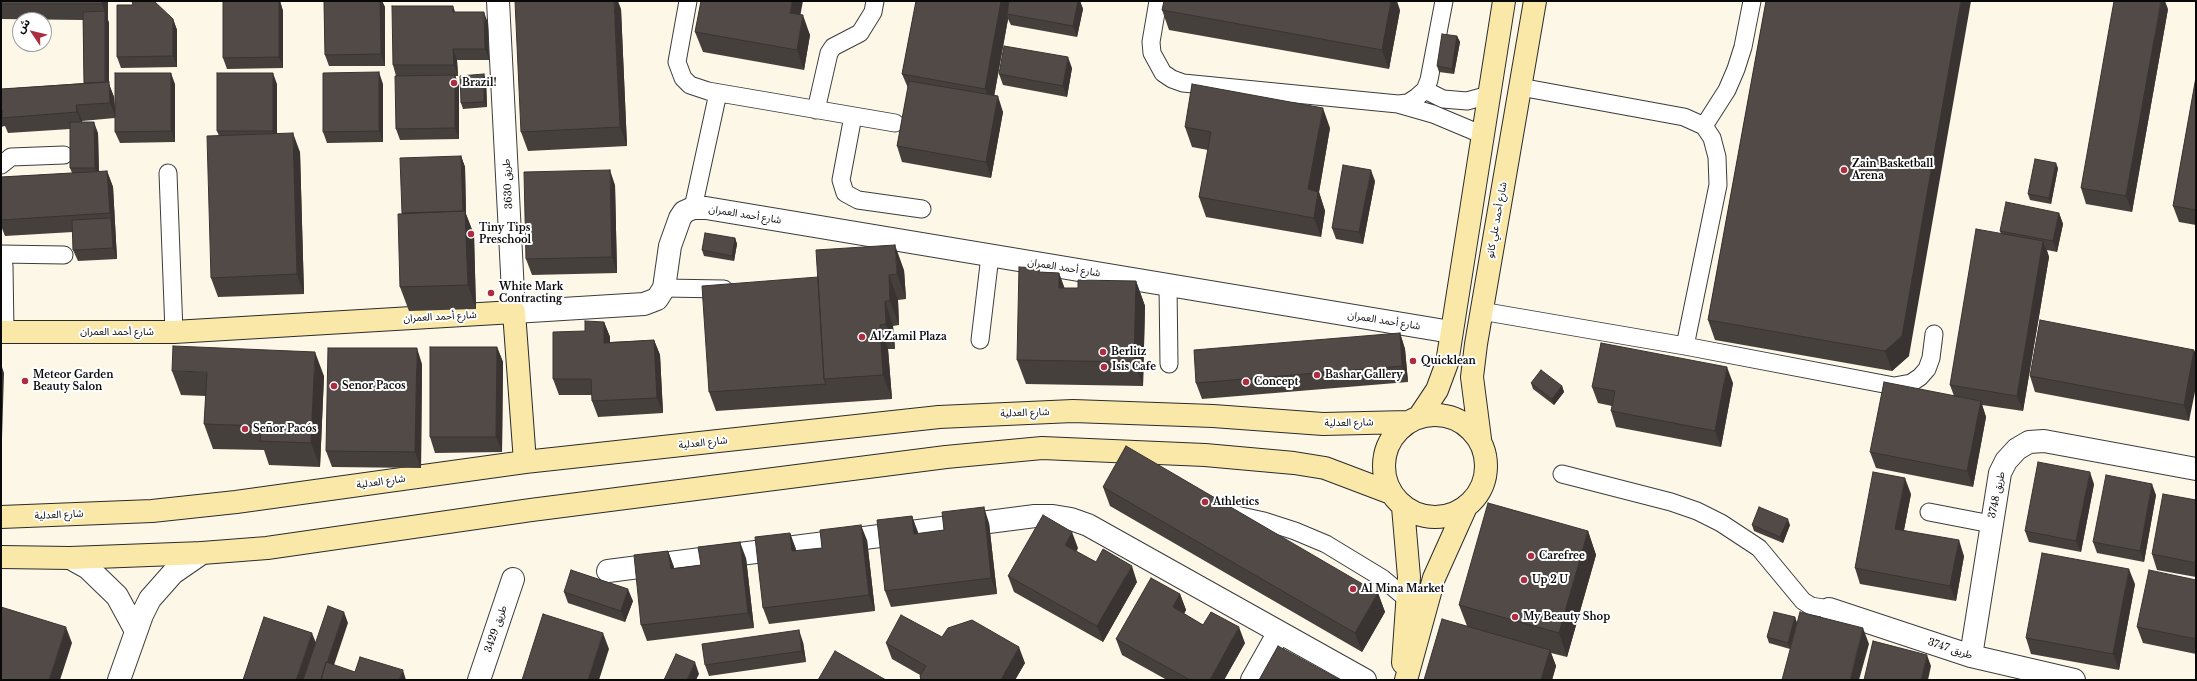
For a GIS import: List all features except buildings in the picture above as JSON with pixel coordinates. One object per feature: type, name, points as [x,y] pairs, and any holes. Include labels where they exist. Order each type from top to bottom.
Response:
[{"type":"main road","points":[[1403,680],[1403,652],[1409,577],[1397,500],[1385,478],[1384,462],[1387,447],[1395,433],[1413,420],[1437,390],[1447,363],[1504,1]]},
{"type":"main road","name":"شارع أحمد علي كانو","points":[[1480,439],[1472,376],[1481,311],[1535,1]]},
{"type":"main road","name":"شارع أحمد العمران","points":[[3,332],[174,332],[514,312]]},
{"type":"main road","name":"طريق 3630","points":[[514,312],[525,462]]},
{"type":"main road","name":"شارع العدلية","points":[[1,517],[152,511],[190,507],[525,462],[939,417],[1072,411],[1213,416],[1323,424],[1413,420]]},
{"type":"main road","points":[[1,557],[70,558],[202,553],[267,548],[539,509],[946,457],[1042,448],[1205,455],[1325,468],[1397,500],[1417,514],[1433,518],[1450,516],[1464,509],[1476,498],[1483,484],[1487,469],[1486,453],[1480,439],[1471,428],[1459,420],[1446,415],[1433,414],[1413,420]]},
{"type":"main road","points":[[1406,680],[1434,578],[1464,509]]},
{"type":"street","name":"طريق 3630","points":[[498,1],[514,312]]},
{"type":"street","name":"شارع أحمد العمران","points":[[693,208],[713,209],[1451,332]]},
{"type":"street","points":[[664,288],[670,246],[676,226],[684,212],[693,208]]},
{"type":"street","name":"شارع أحمد العمران","points":[[514,312],[644,304],[657,299],[664,288]]},
{"type":"street","name":"طريق 3748","points":[[1971,656],[2000,473],[2012,455],[2029,442],[2044,441],[2196,469]]},
{"type":"street","points":[[608,571],[1035,516],[1053,516],[1071,519],[1088,525],[1365,680]]},
{"type":"street","points":[[119,680],[136,632],[150,599],[161,585],[187,562],[202,553]]},
{"type":"street","points":[[70,558],[88,568],[117,596],[136,632]]},
{"type":"street","name":"طريق 3429","points":[[479,680],[513,579]]},
{"type":"street","name":"طريق 3747","points":[[1829,609],[1971,656],[2074,680]]},
{"type":"street","points":[[1252,680],[1279,632]]},
{"type":"lane","points":[[688,1],[677,62],[679,70],[690,85],[698,89],[895,123]]},
{"type":"lane","points":[[816,110],[829,53],[833,47],[860,33],[873,12],[876,1]]},
{"type":"lane","points":[[1158,1],[1152,42],[1152,54],[1163,73],[1172,79],[1183,83],[1398,104],[1433,114],[1482,135]]},
{"type":"lane","points":[[1398,104],[1408,103],[1425,90],[1429,80],[1444,1]]},
{"type":"lane","points":[[1704,126],[1727,90],[1736,69],[1743,47],[1752,1]]},
{"type":"lane","points":[[1520,87],[1684,117],[1704,126],[1712,138],[1718,164],[1718,185],[1685,346]]},
{"type":"lane","points":[[1425,90],[1443,99],[1467,101],[1489,95]]},
{"type":"lane","points":[[693,208],[718,92]]},
{"type":"lane","points":[[853,116],[841,180],[845,193],[858,200],[922,209]]},
{"type":"lane","points":[[1,165],[11,158],[64,154]]},
{"type":"lane","points":[[168,173],[174,332]]},
{"type":"lane","points":[[1,254],[64,255]]},
{"type":"lane","points":[[980,340],[990,256]]},
{"type":"lane","points":[[1,257],[4,266],[3,332]]},
{"type":"lane","points":[[1168,285],[1169,364]]},
{"type":"lane","points":[[664,288],[743,290]]},
{"type":"lane","points":[[1481,311],[1685,346],[1894,386],[1903,386],[1920,378],[1927,369],[1931,358],[1934,334]]},
{"type":"lane","points":[[1562,474],[1671,502],[1721,522],[1759,548],[1803,601],[1811,606],[1829,609]]},
{"type":"lane","points":[[1929,512],[1991,524]]},
{"type":"lane","points":[[1232,514],[1283,527],[1326,544],[1376,574],[1407,599]]},
{"type":"place","name":"Brazil!","points":[[454,83]]},
{"type":"place","name":"Zain Basketball Arena","points":[[1844,170]]},
{"type":"place","name":"Tiny Tips Preschool","points":[[471,234]]},
{"type":"place","name":"White Mark Contracting","points":[[491,293]]},
{"type":"place","name":"Al Zamil Plaza","points":[[862,337]]},
{"type":"place","name":"Berlitz","points":[[1103,352]]},
{"type":"place","name":"Quicklean","points":[[1413,361]]},
{"type":"place","name":"Isis Cafe","points":[[1104,367]]},
{"type":"place","name":"Bashar Gallery","points":[[1317,375]]},
{"type":"place","name":"Meteor Garden Beauty Salon","points":[[25,381]]},
{"type":"place","name":"Concept","points":[[1246,382]]},
{"type":"place","name":"Senor Pacos","points":[[334,386]]},
{"type":"place","name":"Señor Pacós","points":[[245,429]]},
{"type":"place","name":"Athletics","points":[[1205,502]]},
{"type":"place","name":"Carefree","points":[[1531,556]]},
{"type":"place","name":"Up 2 U","points":[[1524,580]]},
{"type":"place","name":"Al Mina Market","points":[[1353,589]]},
{"type":"place","name":"My Beauty Shop","points":[[1515,617]]}]
